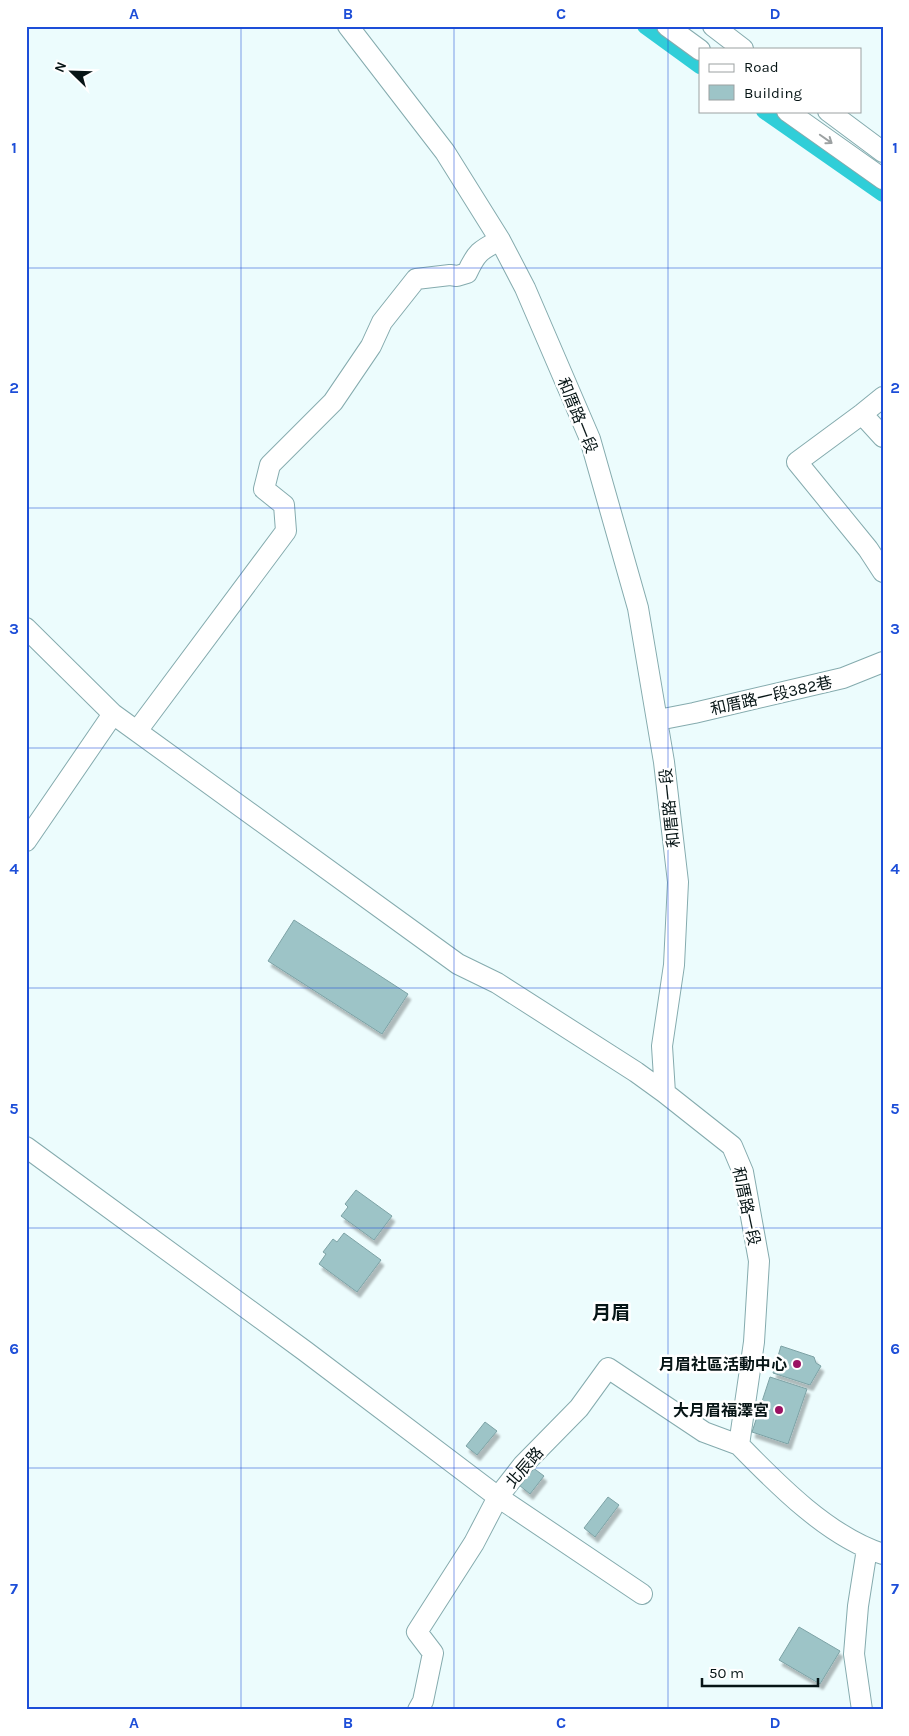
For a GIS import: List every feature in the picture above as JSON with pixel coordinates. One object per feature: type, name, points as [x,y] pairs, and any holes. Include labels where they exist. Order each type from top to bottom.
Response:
[{"type":"street","name":"和厝路一段","points":[[348,26],[445,152],[500,240],[525,288],[590,440],[638,608],[658,720],[678,882],[674,965],[662,1046],[665,1094],[732,1146],[743,1172],[759,1261],[754,1342],[739,1445]]},
{"type":"street","points":[[667,26],[699,49]]},
{"type":"street","points":[[713,26],[742,48]]},
{"type":"street","points":[[788,112],[883,180]]},
{"type":"street","points":[[829,112],[883,152]]},
{"type":"street","points":[[138,731],[286,531],[284,505],[264,489],[270,465],[332,402],[371,346],[382,322],[416,279],[450,275],[458,276],[468,273],[474,259],[483,248],[500,240]]},
{"type":"street","points":[[883,397],[797,462],[868,549],[883,572]]},
{"type":"street","points":[[862,414],[883,437]]},
{"type":"street","points":[[26,628],[113,714],[458,964],[497,983],[636,1072],[665,1094]]},
{"type":"street","name":"和厝路一段382巷","points":[[658,720],[843,678],[883,662]]},
{"type":"street","points":[[26,841],[113,714]]},
{"type":"street","points":[[26,1147],[305,1351],[498,1497],[642,1594]]},
{"type":"street","name":"北辰路","points":[[418,1710],[423,1701],[433,1653],[417,1632],[474,1543],[498,1497],[523,1465],[579,1408],[608,1368],[704,1432],[739,1445]]},
{"type":"street","points":[[739,1445],[779,1486],[822,1521],[875,1551],[858,1606],[854,1654],[862,1710]]},
{"type":"building","points":[[294,920],[408,994],[382,1034],[268,961]]},
{"type":"building","points":[[356,1190],[392,1216],[374,1240],[341,1216],[348,1207],[345,1204]]},
{"type":"building","points":[[344,1233],[381,1260],[357,1292],[319,1264],[326,1254],[323,1252],[333,1239],[337,1242]]},
{"type":"building","name":"月眉社區活動中心","points":[[781,1346],[814,1357],[816,1363],[821,1366],[810,1385],[773,1373]]},
{"type":"building","name":"大月眉福澤宮","points":[[770,1377],[807,1389],[788,1444],[752,1432]]},
{"type":"building","points":[[485,1422],[497,1431],[477,1455],[466,1446]]},
{"type":"building","points":[[532,1467],[544,1476],[530,1494],[519,1485]]},
{"type":"building","points":[[608,1497],[619,1505],[595,1537],[584,1528]]},
{"type":"building","points":[[799,1627],[840,1651],[820,1684],[779,1660]]},
{"type":"waterway","points":[[645,26],[699,65]]},
{"type":"waterway","points":[[765,112],[883,194]]},
{"type":"place","name":"月眉社區活動中心","points":[[797,1364]]},
{"type":"place","name":"大月眉福澤宮","points":[[779,1410]]},
{"type":"district","name":"月眉","points":[[611,1312]]}]
